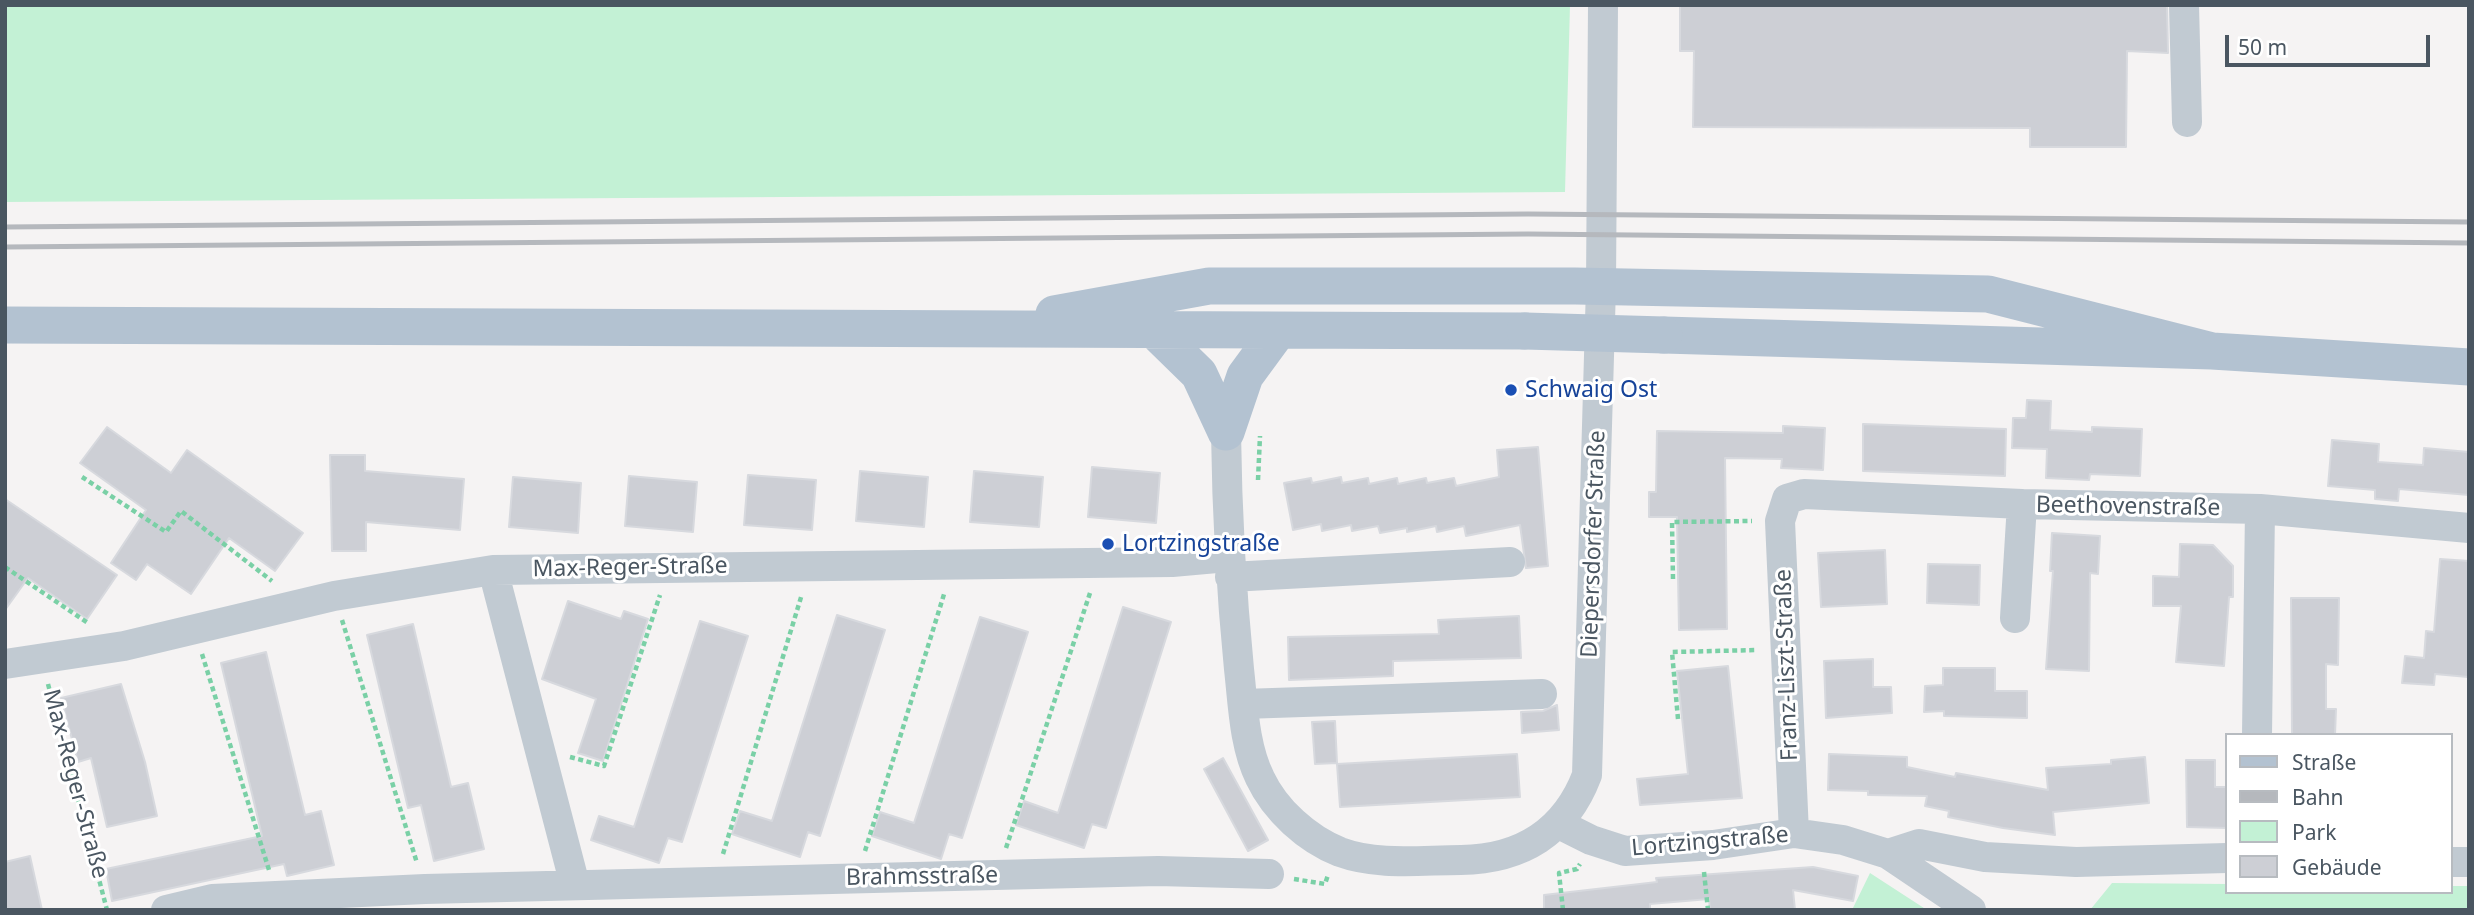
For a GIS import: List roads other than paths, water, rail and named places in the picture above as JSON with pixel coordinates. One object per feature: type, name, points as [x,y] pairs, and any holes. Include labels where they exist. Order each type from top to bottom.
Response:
[{"type":"main road","points":[[974,328],[1209,286],[1601,286],[1988,294],[2212,351]]},
{"type":"main road","points":[[5,325],[974,328],[1156,332],[1525,331],[2212,351],[2469,367]]},
{"type":"main road","points":[[1226,432],[1245,376],[1278,331]]},
{"type":"main road","points":[[1156,332],[1199,374],[1226,432]]},
{"type":"street","name":"Diepersdorfer Straße","points":[[1559,824],[1576,802],[1587,775],[1601,286],[1603,5]]},
{"type":"street","points":[[2184,5],[2187,122]]},
{"type":"street","points":[[1226,432],[1229,568],[1243,704],[1252,757],[1268,793],[1296,824],[1339,851],[1378,860],[1488,860],[1510,853],[1559,824]]},
{"type":"street","name":"Beethovenstraße","points":[[1784,510],[1804,494],[2022,504],[2260,509],[2469,528]]},
{"type":"street","points":[[2015,618],[2022,504]]},
{"type":"street","points":[[2257,733],[2260,509]]},
{"type":"street","name":"Franz-Liszt-Straße","points":[[1784,510],[1786,649],[1794,833]]},
{"type":"street","name":"Max-Reger-Straße","points":[[5,664],[124,646],[300,603],[493,570],[1100,562],[1229,568]]},
{"type":"street","points":[[1229,568],[1510,562]]},
{"type":"street","points":[[493,570],[575,885]]},
{"type":"street","points":[[1243,704],[1542,694]]},
{"type":"street","name":"Lortzingstraße","points":[[1559,824],[1591,840],[1625,851],[1702,846],[1794,833],[1843,839],[1888,854],[1971,910]]},
{"type":"street","points":[[1888,854],[1919,844],[1985,857],[2076,862],[2226,858]]},
{"type":"street","name":"Brahmsstraße","points":[[166,910],[212,899],[425,889],[1158,871],[1269,874]]},
{"type":"railway","points":[[5,227],[1528,214],[2469,222]]},
{"type":"railway","points":[[5,247],[1528,234],[2469,243]]},
{"type":"place","name":"Schwaig Ost","points":[[1511,390]]},
{"type":"place","name":"Lortzingstraße","points":[[1108,544]]}]
